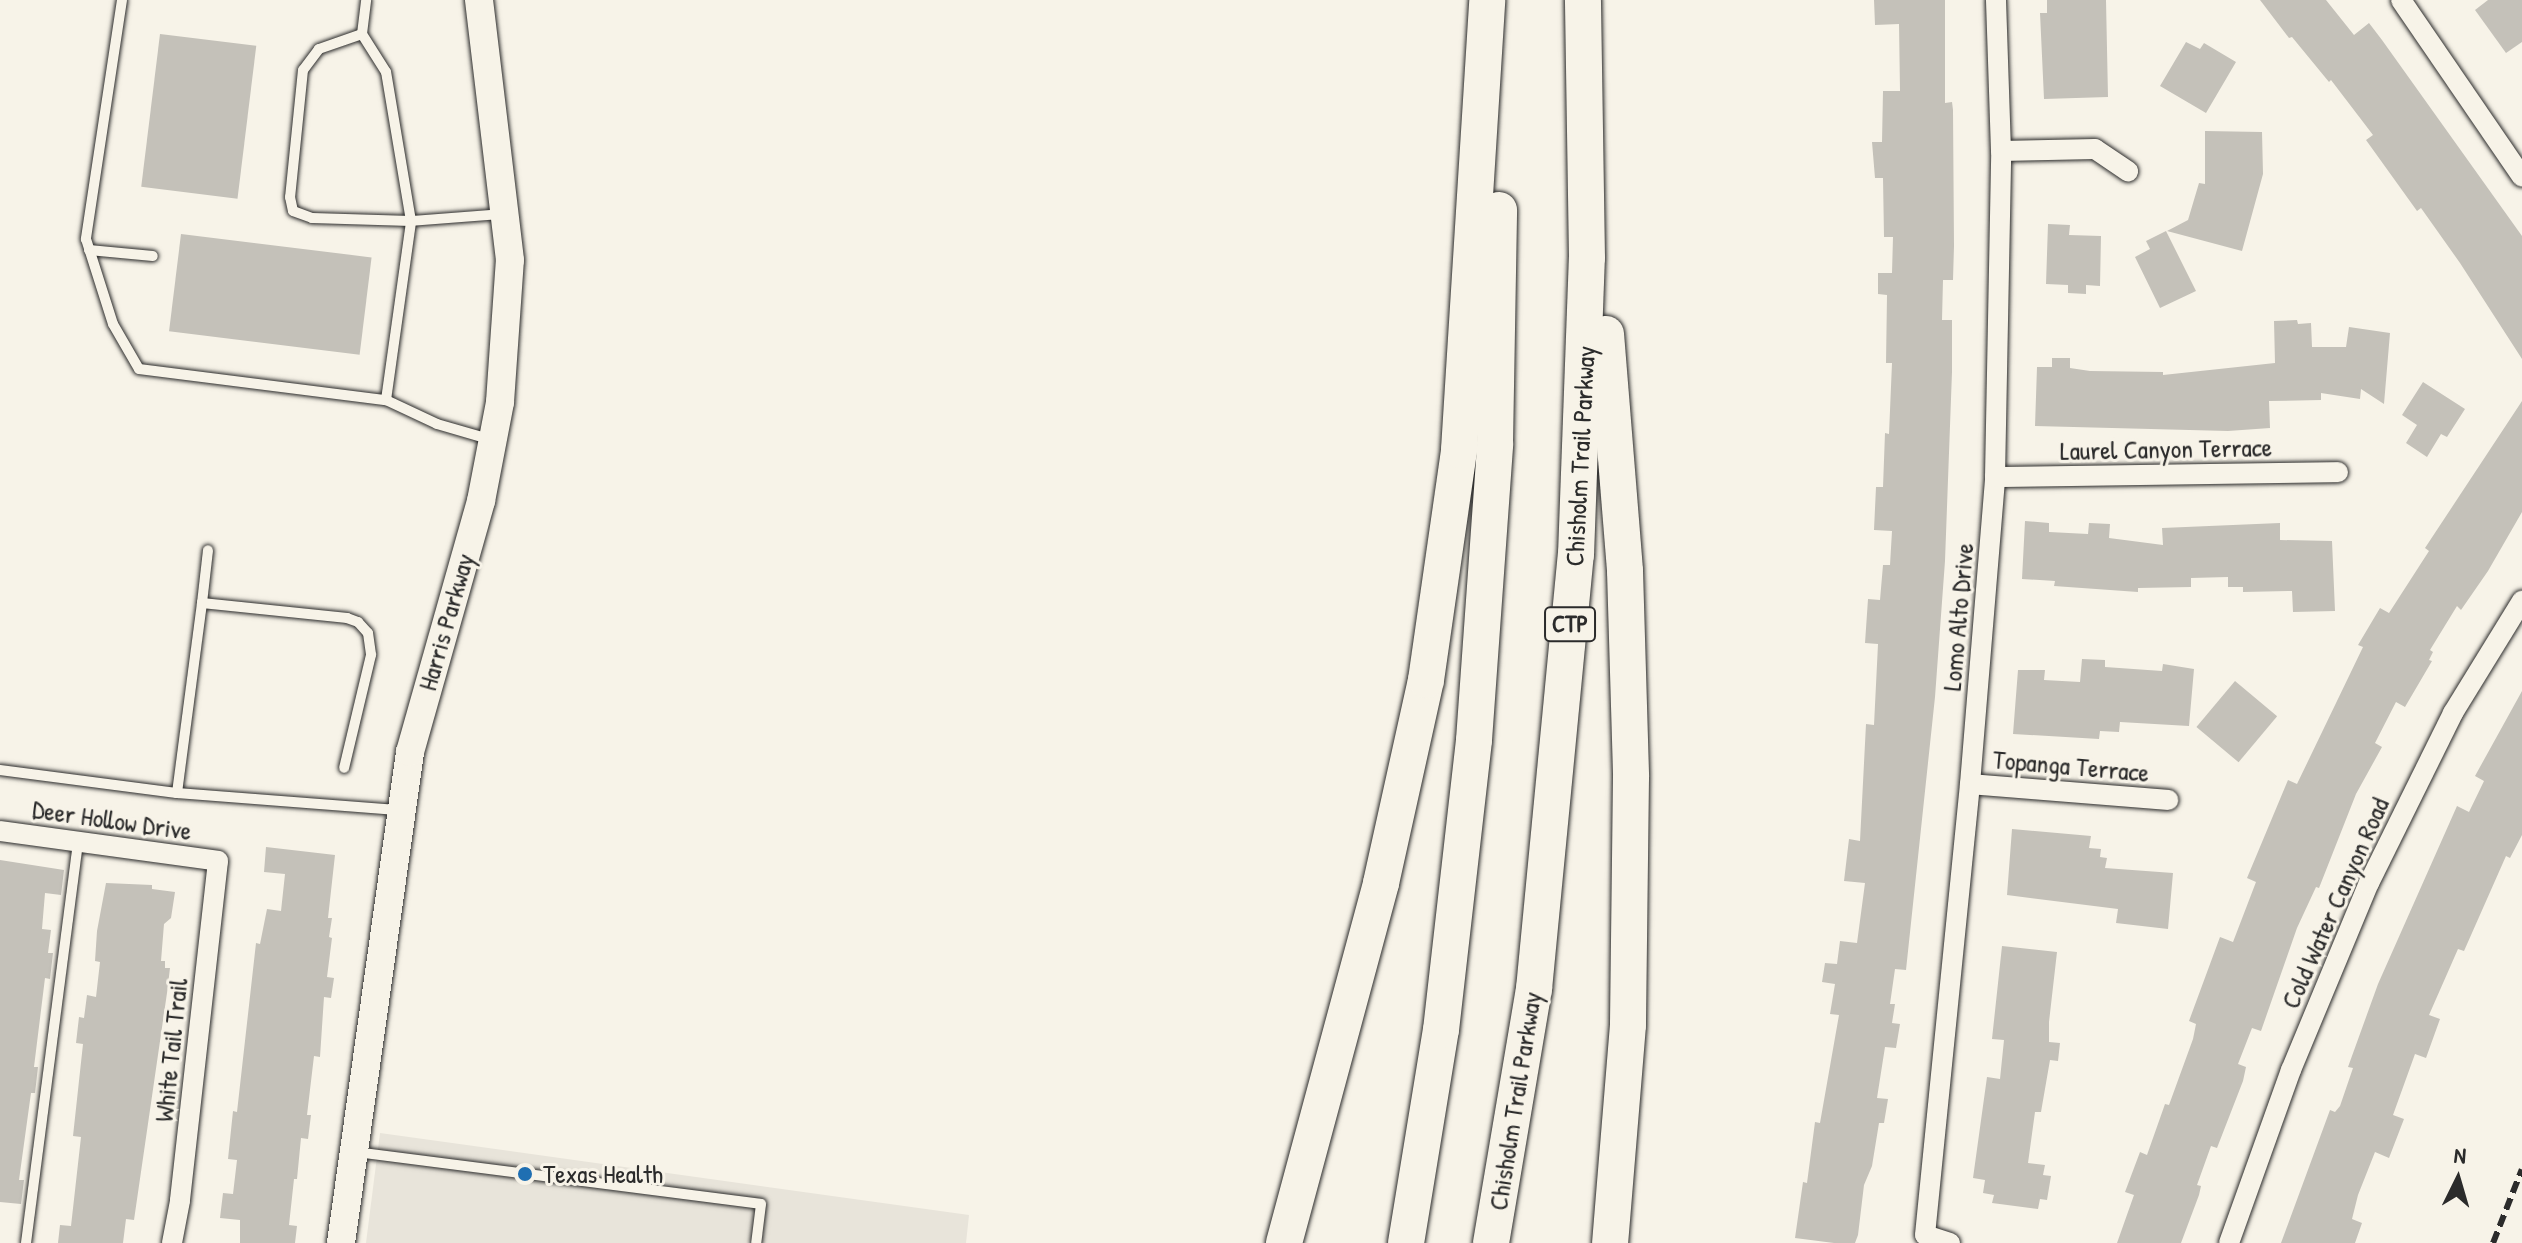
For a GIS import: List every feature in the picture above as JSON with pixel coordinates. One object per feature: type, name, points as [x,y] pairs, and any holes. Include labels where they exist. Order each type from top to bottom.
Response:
[{"type":"highway","points":[[1284,1243],[1381,883],[1426,680],[1459,450],[1487,0]]},
{"type":"highway","points":[[1406,1243],[1449,973],[1480,677],[1495,430],[1499,157],[1496,0]]},
{"type":"highway","name":"Chisholm Trail Parkway","points":[[1491,1243],[1534,989],[1571,616],[1585,373],[1587,99],[1583,0]]},
{"type":"highway","points":[[1587,99],[1625,571],[1631,777],[1628,1025],[1610,1243]]},
{"type":"street","name":"Harris Parkway","points":[[341,1243],[410,752],[481,501],[500,402],[510,260],[479,0]]},
{"type":"street","name":"Lomo Alto Drive","points":[[1950,1243],[1925,1235],[1970,784],[1995,477],[2001,151],[1996,0]]},
{"type":"street","points":[[2401,0],[2522,177]]},
{"type":"street","points":[[2001,151],[2095,149],[2128,171]]},
{"type":"street","name":"Laurel Canyon Terrace","points":[[1995,477],[2338,472]]},
{"type":"street","name":"Cold Water Canyon Road","points":[[2229,1243],[2291,1070],[2369,883],[2453,713],[2522,601]]},
{"type":"street","name":"Topanga Terrace","points":[[1970,784],[2168,800]]},
{"type":"street","name":"Deer Hollow Drive","points":[[0,831],[218,861]]},
{"type":"street","name":"White Tail Trail","points":[[172,1243],[180,1201],[218,861]]},
{"type":"lane","points":[[122,0],[86,239],[113,324],[139,369],[386,400],[437,424],[493,440]]},
{"type":"lane","points":[[366,0],[362,34],[386,72],[411,221],[386,400]]},
{"type":"lane","points":[[362,34],[319,49],[303,70],[290,197],[293,211],[312,218],[411,221],[504,214]]},
{"type":"lane","points":[[89,250],[153,256]]},
{"type":"lane","points":[[177,793],[208,550]]},
{"type":"lane","points":[[202,603],[347,618],[358,622],[368,633],[371,655],[344,768]]},
{"type":"lane","points":[[0,770],[177,793],[402,810]]},
{"type":"lane","points":[[26,1243],[78,840]]},
{"type":"lane","points":[[354,1152],[761,1204],[756,1243]]},
{"type":"shaded area","name":"Texas Health","points":[[380,1133],[969,1215],[966,1243],[366,1243]]},
{"type":"building","points":[[1874,0],[1945,0],[1945,103],[1952,102],[1953,110],[1954,246],[1953,280],[1943,280],[1942,320],[1952,320],[1952,372],[1945,561],[1935,697],[1906,970],[1895,969],[1890,1004],[1895,1004],[1892,1023],[1900,1024],[1896,1048],[1885,1047],[1877,1098],[1888,1099],[1884,1123],[1879,1123],[1872,1166],[1864,1185],[1858,1235],[1855,1243],[1834,1243],[1795,1238],[1803,1182],[1807,1183],[1815,1122],[1820,1123],[1839,1015],[1830,1014],[1835,984],[1822,982],[1825,963],[1837,964],[1840,941],[1857,943],[1865,883],[1844,881],[1849,839],[1860,841],[1866,724],[1874,725],[1878,644],[1865,643],[1868,599],[1880,600],[1883,565],[1890,565],[1892,531],[1874,530],[1876,487],[1883,487],[1885,433],[1889,434],[1892,363],[1886,363],[1887,295],[1878,294],[1878,273],[1892,273],[1893,237],[1884,237],[1883,178],[1875,178],[1872,142],[1882,142],[1883,91],[1900,91],[1899,24],[1875,25]]},
{"type":"building","points":[[2047,0],[2106,0],[2108,97],[2044,99],[2040,13],[2047,13]]},
{"type":"building","points":[[2260,0],[2326,0],[2354,35],[2369,23],[2382,40],[2522,236],[2522,359],[2421,208],[2417,211],[2366,140],[2373,135],[2331,80],[2329,82],[2292,37],[2289,38]]},
{"type":"building","points":[[2488,0],[2522,0],[2522,42],[2506,53],[2475,10]]},
{"type":"building","points":[[160,34],[256,46],[238,199],[141,187]]},
{"type":"building","points":[[2186,42],[2200,49],[2204,43],[2236,62],[2206,113],[2160,86]]},
{"type":"building","points":[[2205,131],[2262,132],[2263,174],[2242,251],[2167,231],[2188,220],[2199,183],[2205,184]]},
{"type":"building","points":[[2048,224],[2070,225],[2069,235],[2101,236],[2100,286],[2086,285],[2086,294],[2068,293],[2068,285],[2046,284]]},
{"type":"building","points":[[2166,231],[2196,291],[2160,308],[2135,257],[2150,249],[2146,241]]},
{"type":"building","points":[[181,234],[372,257],[360,355],[169,331]]},
{"type":"building","points":[[2297,320],[2298,324],[2311,323],[2312,347],[2346,347],[2349,327],[2390,333],[2384,404],[2361,389],[2360,399],[2321,393],[2321,400],[2269,401],[2270,428],[2228,431],[2035,426],[2037,367],[2052,367],[2052,358],[2070,358],[2070,368],[2163,372],[2163,375],[2275,363],[2274,321]]},
{"type":"building","points":[[2423,382],[2465,409],[2447,437],[2441,434],[2427,457],[2406,443],[2417,425],[2402,415]]},
{"type":"building","points":[[2522,401],[2522,512],[2488,571],[2461,610],[2457,606],[2430,650],[2433,652],[2429,660],[2432,661],[2405,707],[2396,702],[2375,743],[2382,747],[2356,794],[2319,888],[2316,887],[2297,928],[2261,1031],[2252,1028],[2238,1064],[2246,1067],[2243,1081],[2217,1148],[2211,1146],[2197,1185],[2201,1186],[2199,1195],[2181,1243],[2117,1243],[2134,1195],[2125,1192],[2140,1152],[2147,1155],[2165,1104],[2169,1105],[2193,1039],[2196,1024],[2189,1021],[2220,937],[2233,942],[2256,882],[2247,878],[2288,780],[2297,784],[2363,647],[2358,645],[2380,608],[2389,613],[2429,551],[2425,548]]},
{"type":"building","points":[[2025,521],[2049,523],[2049,532],[2088,534],[2089,523],[2110,524],[2109,538],[2163,545],[2162,528],[2280,523],[2280,540],[2332,541],[2335,611],[2293,612],[2292,591],[2243,592],[2243,587],[2228,587],[2228,577],[2191,578],[2191,587],[2138,588],[2138,592],[2054,586],[2055,581],[2022,579]]},
{"type":"building","points":[[2082,659],[2105,660],[2105,667],[2162,671],[2163,664],[2194,669],[2189,726],[2120,722],[2119,732],[2100,731],[2099,739],[2013,734],[2018,670],[2045,670],[2044,680],[2080,682]]},
{"type":"building","points":[[2235,681],[2277,716],[2239,762],[2196,727]]},
{"type":"building","points":[[2522,691],[2522,835],[2510,858],[2506,856],[2464,951],[2458,949],[2429,1015],[2440,1019],[2426,1058],[2415,1054],[2393,1115],[2404,1119],[2389,1158],[2375,1152],[2358,1195],[2352,1219],[2362,1223],[2355,1243],[2281,1243],[2330,1110],[2335,1112],[2340,1106],[2353,1068],[2348,1067],[2378,984],[2457,806],[2469,812],[2484,781],[2475,776]]},
{"type":"building","points":[[2012,829],[2091,836],[2089,848],[2101,849],[2100,857],[2107,858],[2105,868],[2173,873],[2168,929],[2116,923],[2118,909],[2007,895]]},
{"type":"building","points":[[266,847],[335,855],[328,918],[332,918],[329,937],[332,938],[327,977],[334,978],[331,998],[324,997],[320,1057],[314,1056],[307,1115],[311,1115],[308,1139],[301,1138],[297,1179],[294,1179],[289,1225],[297,1226],[295,1243],[240,1243],[240,1220],[220,1218],[223,1193],[233,1194],[237,1160],[228,1159],[233,1111],[237,1112],[256,943],[260,944],[267,909],[281,911],[285,874],[264,872]]},
{"type":"building","points":[[0,860],[64,870],[61,895],[45,893],[42,929],[51,930],[48,953],[53,953],[50,979],[45,978],[34,1067],[38,1067],[35,1093],[31,1093],[19,1180],[24,1180],[21,1204],[0,1202]]},
{"type":"building","points":[[106,883],[152,885],[152,889],[175,892],[171,918],[164,924],[161,961],[165,961],[165,968],[170,968],[167,993],[134,1220],[126,1219],[123,1243],[58,1243],[60,1225],[71,1226],[81,1137],[73,1136],[83,1044],[76,1043],[79,1017],[84,1018],[87,995],[96,997],[100,962],[95,961],[97,931]]},
{"type":"building","points":[[2002,946],[2057,952],[2049,1042],[2060,1043],[2058,1061],[2050,1060],[2041,1112],[2035,1112],[2028,1163],[2045,1165],[2043,1175],[2051,1176],[2047,1200],[2040,1199],[2038,1209],[1992,1203],[1994,1195],[1983,1193],[1985,1180],[1973,1178],[1987,1077],[2000,1079],[2004,1040],[1992,1039]]},
{"type":"railway","points":[[2493,1243],[2522,1169]]},
{"type":"place","name":"Texas Health","points":[[525,1174]]}]
